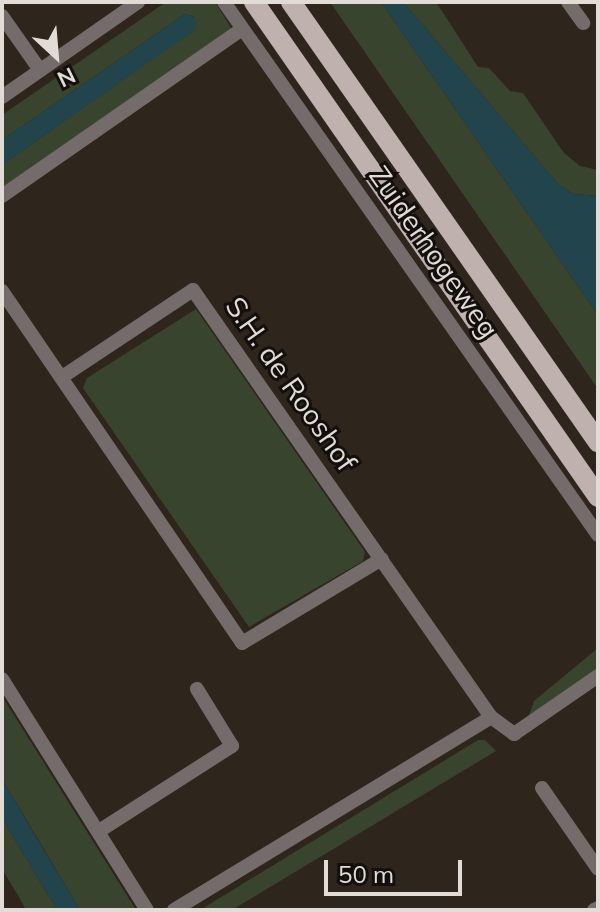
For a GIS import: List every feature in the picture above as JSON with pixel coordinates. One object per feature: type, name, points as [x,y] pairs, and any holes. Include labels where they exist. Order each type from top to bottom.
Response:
[{"type":"main road","name":"Zuiderhogeweg","points":[[254,2],[598,497]]},
{"type":"main road","name":"Zuiderhogeweg","points":[[291,2],[598,442]]},
{"type":"street","points":[[2,97],[138,2]]},
{"type":"street","name":"Zuiderhogeweg","points":[[224,2],[598,535]]},
{"type":"street","points":[[568,2],[583,23]]},
{"type":"street","points":[[2,16],[40,70]]},
{"type":"street","points":[[2,196],[242,29]]},
{"type":"street","name":"S.H. de Rooshof","points":[[62,377],[193,290],[491,717]]},
{"type":"street","points":[[2,291],[242,643],[382,559]]},
{"type":"street","points":[[174,910],[491,717],[514,734],[598,676]]},
{"type":"street","points":[[2,679],[147,910]]},
{"type":"street","points":[[99,831],[232,746],[197,689]]},
{"type":"street","points":[[542,788],[598,869]]},
{"type":"green space","points":[[166,2],[215,2],[233,31],[2,193],[2,165],[195,29],[195,17],[185,14],[2,140],[2,115]]},
{"type":"green space","points":[[330,2],[381,2],[598,315],[598,389]]},
{"type":"green space","points":[[403,2],[436,2],[478,67],[489,68],[510,91],[523,93],[564,153],[580,166],[598,170],[598,196],[573,194],[559,185]]},
{"type":"green space","points":[[196,309],[365,552],[363,561],[249,627],[83,388],[87,378]]},
{"type":"green space","points":[[598,648],[598,675],[526,724],[534,701]]},
{"type":"green space","points":[[2,696],[136,910],[80,910],[2,779]]},
{"type":"green space","points":[[478,740],[485,740],[496,751],[232,910],[200,910]]},
{"type":"green space","points":[[2,818],[57,910],[26,910],[2,869]]},
{"type":"water","points":[[381,2],[403,2],[559,185],[573,194],[598,196],[598,315]]},
{"type":"water","points":[[185,14],[195,17],[196,29],[2,165],[2,140]]},
{"type":"water","points":[[2,779],[80,910],[57,910],[2,818]]}]
